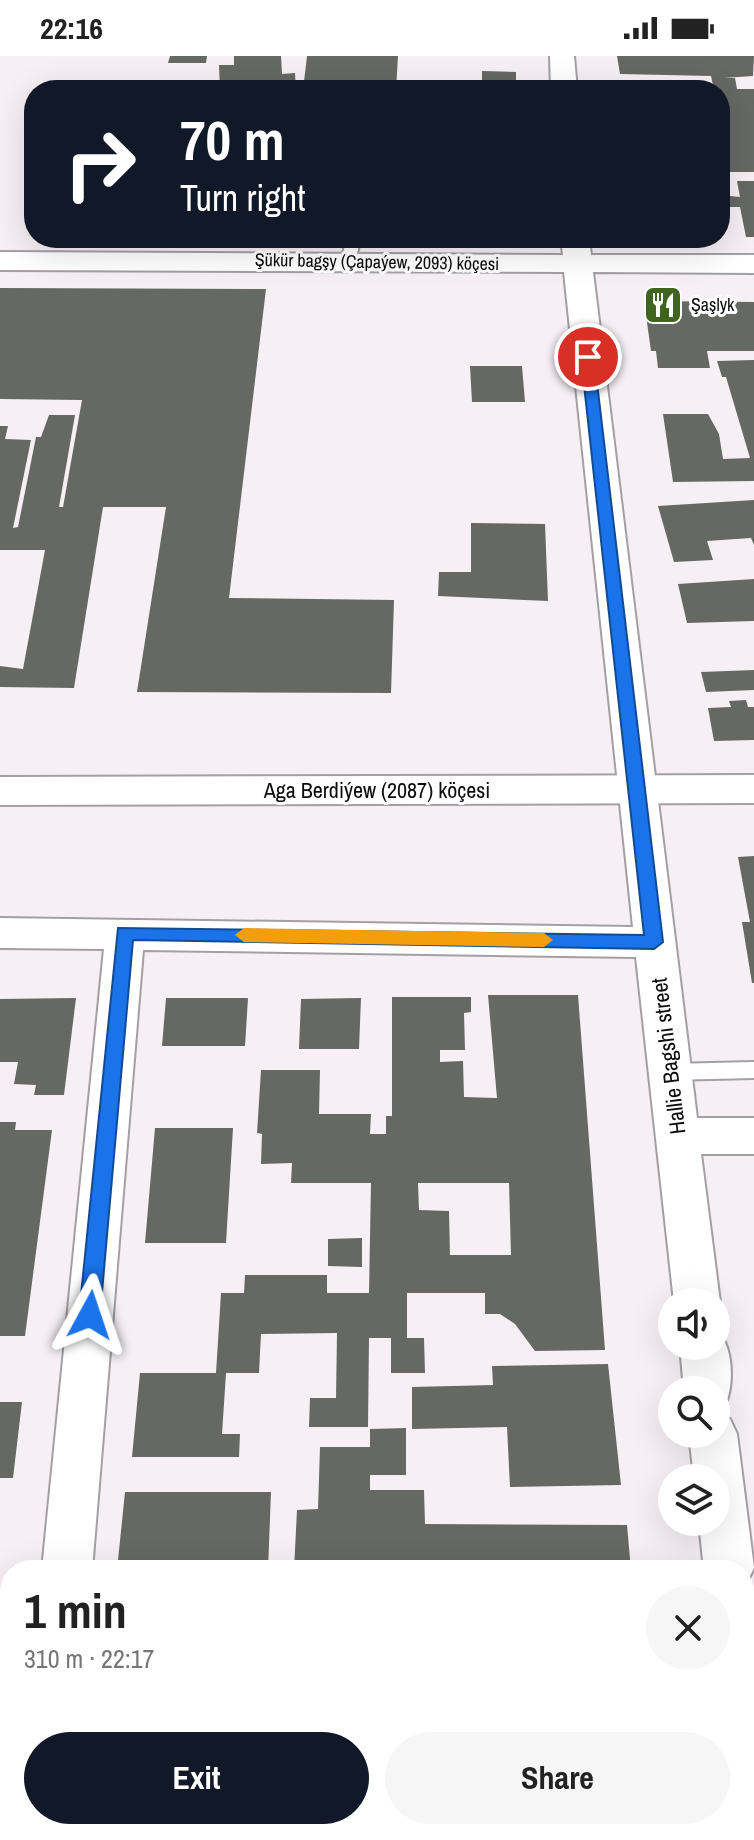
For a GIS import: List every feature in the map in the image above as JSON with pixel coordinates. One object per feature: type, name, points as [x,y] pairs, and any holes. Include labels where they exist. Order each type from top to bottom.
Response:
[{"type":"street","points":[[562,56],[563,80]]},
{"type":"street","name":"Şükür bagşy (Çapaýew, 2093) köçesi","points":[[0,261],[351,250],[576,251],[754,264]]},
{"type":"street","name":"Hallie Bagshi street","points":[[576,251],[695,1288]]},
{"type":"street","name":"Aga Berdiýew (2087) köçesi","points":[[0,791],[754,789]]},
{"type":"street","points":[[0,933],[654,942]]},
{"type":"street","points":[[68,1560],[125,933]]},
{"type":"street","points":[[678,1136],[754,1136]]},
{"type":"street","points":[[715,1448],[728,1560]]},
{"type":"lane","points":[[669,1072],[754,1070]]},
{"type":"building","points":[[170,56],[207,56],[206,63],[168,63]]},
{"type":"building","points":[[234,56],[281,56],[282,74],[295,73],[295,80],[220,80],[219,65],[234,65]]},
{"type":"building","points":[[307,56],[398,56],[397,80],[304,80]]},
{"type":"building","points":[[617,56],[754,56],[753,76],[724,78],[735,78],[737,89],[754,89],[754,172],[730,172],[730,80],[712,80],[711,76],[620,74]]},
{"type":"building","points":[[482,71],[516,72],[516,80],[482,80]]},
{"type":"building","points":[[737,181],[754,181],[754,237],[746,237],[740,207],[730,207],[730,196],[740,197]]},
{"type":"building","points":[[0,288],[266,289],[229,598],[394,600],[391,693],[137,692],[166,507],[103,507],[74,688],[0,687],[0,666],[23,669],[45,550],[0,550],[0,426],[8,426],[5,439],[31,440],[13,528],[18,527],[36,437],[41,437],[49,415],[75,415],[59,507],[63,507],[82,400],[0,399]]},
{"type":"building","points":[[644,301],[754,302],[754,351],[707,351],[710,368],[658,368],[656,351],[651,351]]},
{"type":"building","points":[[754,360],[754,481],[673,482],[663,414],[708,414],[719,434],[723,459],[750,458],[726,377],[722,377],[717,361]]},
{"type":"building","points":[[470,366],[522,366],[525,402],[472,402]]},
{"type":"building","points":[[754,500],[754,545],[751,538],[707,541],[713,560],[674,562],[658,506]]},
{"type":"building","points":[[471,523],[545,524],[548,601],[438,596],[439,572],[471,572]]},
{"type":"building","points":[[754,579],[754,621],[687,623],[678,584]]},
{"type":"building","points":[[754,670],[754,690],[706,692],[701,672]]},
{"type":"building","points":[[746,700],[748,707],[754,707],[754,740],[714,741],[708,708],[731,707],[729,701]]},
{"type":"building","points":[[754,856],[752,983],[742,922],[750,922],[738,857]]},
{"type":"building","points":[[488,995],[578,995],[605,1350],[535,1351],[515,1324],[500,1314],[485,1314],[485,1293],[407,1293],[407,1338],[424,1338],[425,1373],[391,1373],[391,1338],[369,1338],[368,1427],[309,1427],[310,1398],[336,1398],[337,1333],[261,1334],[259,1373],[226,1373],[222,1434],[240,1434],[239,1457],[132,1457],[140,1373],[216,1373],[221,1293],[244,1293],[245,1275],[327,1275],[327,1293],[369,1293],[371,1183],[291,1183],[292,1163],[261,1164],[262,1134],[257,1133],[261,1070],[320,1070],[319,1114],[371,1114],[370,1134],[386,1134],[386,1116],[392,1116],[392,997],[471,997],[471,1012],[464,1013],[465,1050],[440,1050],[440,1062],[463,1061],[464,1097],[497,1098]],"holes":[[[418,1183],[509,1183],[511,1255],[450,1255],[449,1211],[419,1210]]]},
{"type":"building","points":[[76,998],[64,1095],[34,1095],[36,1085],[14,1084],[18,1062],[0,1062],[0,999]]},
{"type":"building","points":[[166,998],[248,998],[245,1046],[162,1046]]},
{"type":"building","points":[[361,998],[359,1049],[299,1049],[301,999]]},
{"type":"building","points":[[0,1122],[16,1122],[15,1130],[52,1130],[25,1336],[0,1336]]},
{"type":"building","points":[[155,1128],[233,1128],[226,1243],[145,1243]]},
{"type":"building","points":[[362,1238],[362,1267],[328,1266],[328,1239]]},
{"type":"building","points":[[608,1364],[621,1485],[510,1487],[507,1427],[412,1429],[412,1387],[493,1385],[492,1366]]},
{"type":"building","points":[[0,1402],[22,1402],[13,1478],[0,1478]]},
{"type":"building","points":[[406,1428],[406,1475],[370,1475],[370,1490],[424,1490],[425,1524],[627,1525],[630,1560],[294,1560],[297,1510],[318,1509],[320,1447],[370,1447],[370,1429]]},
{"type":"building","points":[[125,1492],[271,1492],[268,1560],[118,1560]]},
{"type":"slow traffic","points":[[244,935],[544,940]]},
{"type":"place","name":"Şaşlyk","points":[[663,305]]},
{"type":"route","points":[[90,1315],[125,933],[654,942],[588,357]]}]
